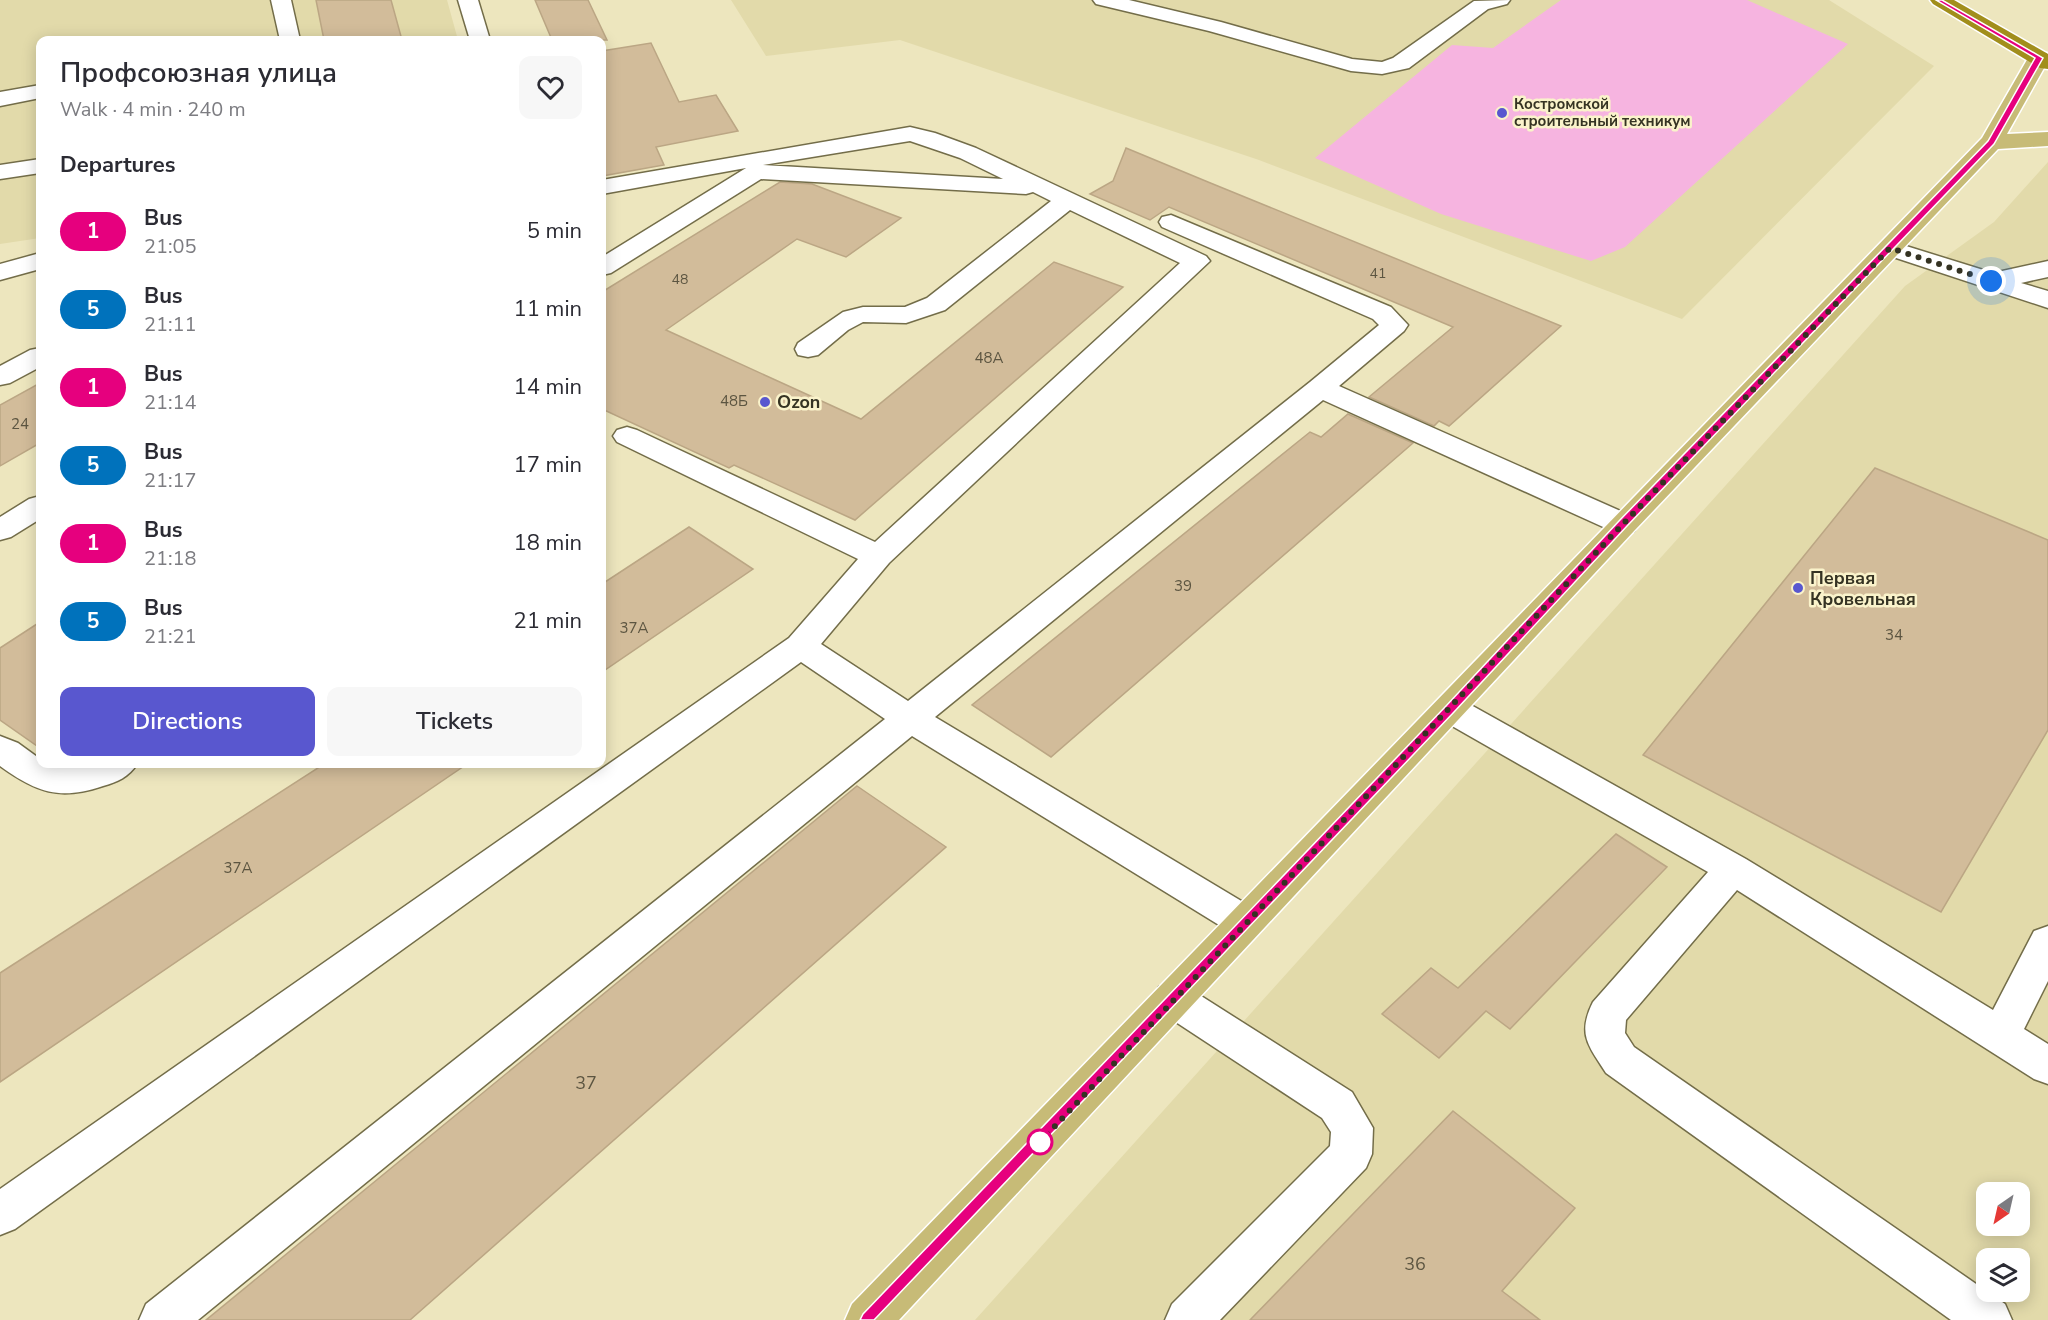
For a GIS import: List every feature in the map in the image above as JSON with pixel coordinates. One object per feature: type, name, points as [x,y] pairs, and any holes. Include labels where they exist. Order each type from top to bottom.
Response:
[{"type":"highway","points":[[1940,0],[2044,60]]},
{"type":"main road","points":[[868,1320],[1623,524],[1991,142],[2044,60]]},
{"type":"main road","points":[[1991,142],[2048,139]]},
{"type":"lane","points":[[281,0],[289,36]]},
{"type":"lane","points":[[468,0],[479,36]]},
{"type":"lane","points":[[1103,0],[1214,26],[1351,65],[1382,68],[1401,63],[1481,5],[1500,0]]},
{"type":"lane","points":[[0,99],[36,93]]},
{"type":"lane","points":[[606,186],[910,134],[968,153],[1197,261]]},
{"type":"lane","points":[[0,172],[36,167]]},
{"type":"lane","points":[[714,167],[1053,194]]},
{"type":"lane","points":[[606,266],[756,172]]},
{"type":"lane","points":[[808,350],[856,315],[870,313],[905,316],[921,312],[936,304],[1053,194]]},
{"type":"lane","points":[[162,1320],[1320,388],[1395,325],[1382,313],[1171,222]]},
{"type":"lane","points":[[1890,248],[2048,300]]},
{"type":"lane","points":[[0,1214],[801,646],[878,556],[1197,261],[1235,250]]},
{"type":"lane","points":[[0,272],[36,262]]},
{"type":"lane","points":[[1991,281],[2048,268]]},
{"type":"lane","points":[[0,377],[36,358]]},
{"type":"lane","points":[[1320,388],[1623,524]]},
{"type":"lane","points":[[627,436],[878,556]]},
{"type":"lane","points":[[0,530],[36,508]]},
{"type":"lane","points":[[801,646],[909,718],[1245,922]]},
{"type":"lane","points":[[1450,709],[1733,869],[2048,1066]]},
{"type":"lane","points":[[0,749],[44,777],[71,781],[113,768]]},
{"type":"lane","points":[[1733,869],[1607,1014],[1604,1036],[1620,1060],[1989,1320]]},
{"type":"lane","points":[[2001,1035],[2048,942]]},
{"type":"lane","points":[[1173,999],[1337,1105],[1352,1128],[1351,1154],[1188,1320]]},
{"type":"shaded area","points":[[0,0],[447,0],[457,36],[36,36],[36,239],[0,244]]},
{"type":"shaded area","name":"Костромской строительный техникум","points":[[731,0],[1829,0],[1934,66],[1682,319],[1259,160],[900,40],[766,56]]},
{"type":"shaded area","points":[[1561,0],[1747,0],[1848,44],[1625,247],[1591,261],[1441,214],[1315,158],[1452,45],[1493,48]]},
{"type":"shaded area","points":[[2048,162],[2048,1320],[975,1320],[1905,286],[1994,222]]},
{"type":"building","points":[[316,0],[391,0],[401,36],[323,36]]},
{"type":"building","points":[[535,0],[588,0],[605,36],[550,36]]},
{"type":"building","points":[[651,43],[679,102],[716,95],[738,131],[656,147],[664,165],[606,175],[606,50]]},
{"type":"building","points":[[1126,148],[1561,326],[1449,426],[1439,421],[1434,426],[1369,397],[1453,327],[1169,207],[1150,220],[1090,194],[1113,181]]},
{"type":"building","points":[[780,182],[812,184],[901,218],[846,257],[797,239],[666,330],[861,419],[1054,262],[1123,287],[855,520],[734,465],[729,468],[606,411],[606,290]]},
{"type":"building","points":[[36,385],[36,445],[0,466],[0,405]]},
{"type":"building","points":[[1348,414],[1413,443],[1051,757],[972,705],[1310,432],[1321,437]]},
{"type":"building","points":[[1875,468],[2048,540],[2048,730],[1941,912],[1643,755]]},
{"type":"building","points":[[689,527],[753,569],[606,669],[606,581]]},
{"type":"building","points":[[36,625],[36,745],[0,720],[0,648]]},
{"type":"building","points":[[318,768],[461,768],[0,1082],[0,973]]},
{"type":"building","points":[[857,786],[946,847],[410,1320],[206,1320]]},
{"type":"building","points":[[1616,834],[1667,867],[1510,1029],[1486,1011],[1439,1058],[1382,1014],[1431,968],[1458,988]]},
{"type":"building","points":[[1453,1111],[1575,1208],[1502,1291],[1540,1320],[1250,1320]]},
{"type":"bus line","name":"1","points":[[868,1320],[1031,1151],[1623,524],[1991,142],[2039,58],[1940,0]]},
{"type":"place","name":"Костромской строительный техникум","points":[[1502,113]]},
{"type":"place","name":"Ozon","points":[[765,402]]},
{"type":"place","name":"Первая Кровельная","points":[[1798,588]]},
{"type":"route","points":[[1040,1142],[1245,922],[1450,709],[1623,524],[1890,248],[1991,281]]}]
